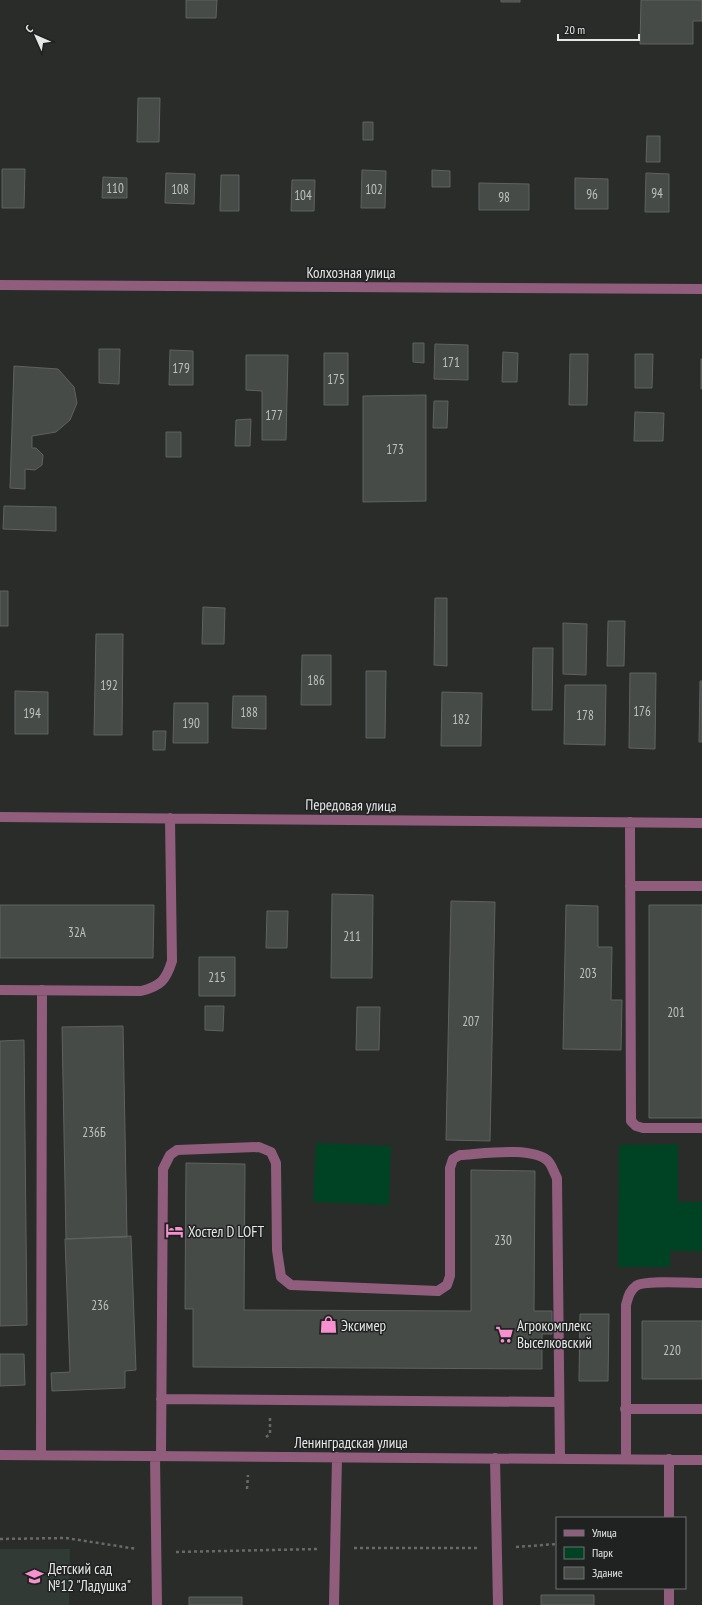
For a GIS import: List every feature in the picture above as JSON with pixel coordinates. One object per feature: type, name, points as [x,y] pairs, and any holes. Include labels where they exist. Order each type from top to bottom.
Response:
[{"type":"street","name":"Колхозная улица","points":[[0,285],[702,289]]},
{"type":"street","name":"Передовая улица","points":[[0,817],[702,823]]},
{"type":"street","points":[[0,990],[141,990],[156,987],[168,976],[172,961],[170,818]]},
{"type":"street","points":[[630,822],[631,1121],[636,1126],[643,1128],[702,1128]]},
{"type":"street","points":[[630,886],[702,886]]},
{"type":"street","points":[[41,1455],[42,990]]},
{"type":"street","points":[[157,1605],[156,1553],[161,1400],[164,1169],[170,1155],[177,1150],[259,1148],[271,1152],[276,1163],[277,1250],[281,1277],[291,1285],[438,1291],[447,1285],[450,1276],[450,1168],[453,1159],[460,1154],[518,1152],[534,1155],[548,1162],[557,1178],[560,1459]]},
{"type":"street","points":[[626,1459],[626,1305],[628,1294],[637,1285],[647,1283],[702,1283]]},
{"type":"street","points":[[161,1400],[559,1402]]},
{"type":"street","points":[[626,1409],[702,1409]]},
{"type":"street","name":"Ленинградская улица","points":[[0,1455],[702,1460]]},
{"type":"street","points":[[334,1605],[337,1457]]},
{"type":"street","points":[[495,1458],[498,1605]]},
{"type":"street","points":[[668,1460],[669,1517]]},
{"type":"street","points":[[669,1589],[669,1605]]},
{"type":"path","points":[[0,1539],[66,1538],[156,1553],[335,1548],[497,1548],[556,1544]]},
{"type":"shaded area","name":"Детский сад №12 \"Ладушка\"","points":[[0,1549],[70,1549],[69,1605],[0,1605]]},
{"type":"green space","points":[[316,1143],[391,1146],[389,1205],[313,1202]]},
{"type":"green space","points":[[678,1144],[678,1202],[702,1202],[702,1251],[670,1251],[670,1267],[618,1267],[619,1145]]},
{"type":"building","points":[[186,0],[217,0],[216,18],[186,18]]},
{"type":"building","points":[[501,0],[520,0],[520,2],[501,2]]},
{"type":"building","points":[[641,0],[702,0],[702,21],[693,21],[693,44],[640,44]]},
{"type":"building","points":[[138,98],[160,98],[159,142],[137,142]]},
{"type":"building","points":[[363,122],[373,122],[373,140],[363,140]]},
{"type":"building","points":[[647,136],[660,136],[660,162],[646,162]]},
{"type":"building","points":[[2,169],[25,169],[24,208],[2,208]]},
{"type":"building","points":[[362,170],[386,171],[385,208],[361,208]]},
{"type":"building","points":[[432,170],[450,171],[450,187],[432,187]]},
{"type":"building","points":[[166,173],[195,174],[194,204],[165,203]]},
{"type":"building","points":[[646,173],[669,174],[669,212],[645,212]]},
{"type":"building","points":[[221,175],[239,175],[239,211],[220,211]]},
{"type":"building","points":[[103,177],[127,178],[127,198],[102,198]]},
{"type":"building","points":[[575,178],[608,179],[608,209],[575,209]]},
{"type":"building","points":[[292,180],[315,180],[314,211],[291,211]]},
{"type":"building","points":[[479,183],[529,184],[529,210],[479,210]]},
{"type":"building","points":[[413,343],[424,343],[424,363],[413,362]]},
{"type":"building","points":[[435,344],[468,345],[468,380],[434,379]]},
{"type":"building","points":[[99,349],[120,349],[119,384],[99,383]]},
{"type":"building","points":[[170,350],[193,351],[193,385],[169,385]]},
{"type":"building","points":[[503,352],[518,353],[517,382],[502,382]]},
{"type":"building","points":[[324,353],[348,353],[348,405],[324,405]]},
{"type":"building","points":[[570,354],[588,354],[587,405],[569,405]]},
{"type":"building","points":[[635,354],[653,354],[652,388],[635,388]]},
{"type":"building","points":[[246,355],[288,355],[286,440],[262,440],[262,391],[246,390]]},
{"type":"building","points":[[702,359],[702,389],[701,389]]},
{"type":"building","points":[[14,366],[58,369],[74,387],[77,403],[70,420],[56,432],[32,436],[32,448],[36,448],[43,455],[42,465],[35,470],[25,469],[25,489],[10,488]]},
{"type":"building","points":[[426,395],[426,501],[363,502],[363,396]]},
{"type":"building","points":[[434,401],[448,401],[447,428],[433,428]]},
{"type":"building","points":[[635,412],[664,413],[663,441],[634,441]]},
{"type":"building","points":[[251,419],[250,446],[235,446],[236,420]]},
{"type":"building","points":[[166,432],[181,432],[181,457],[166,457]]},
{"type":"building","points":[[4,506],[56,507],[56,531],[3,529]]},
{"type":"building","points":[[0,591],[8,591],[8,626],[0,626]]},
{"type":"building","points":[[435,598],[447,598],[447,666],[434,665]]},
{"type":"building","points":[[203,607],[225,608],[224,644],[202,644]]},
{"type":"building","points":[[608,621],[625,621],[624,666],[607,666]]},
{"type":"building","points":[[563,623],[587,624],[586,675],[563,674]]},
{"type":"building","points":[[96,634],[123,634],[122,735],[94,735]]},
{"type":"building","points":[[533,648],[553,648],[552,710],[532,710]]},
{"type":"building","points":[[302,655],[331,655],[331,705],[301,705]]},
{"type":"building","points":[[366,671],[386,671],[385,738],[366,738]]},
{"type":"building","points":[[630,673],[656,673],[655,749],[629,748]]},
{"type":"building","points":[[700,681],[702,681],[702,742],[699,742]]},
{"type":"building","points":[[565,685],[606,685],[605,745],[564,744]]},
{"type":"building","points":[[15,691],[48,692],[48,734],[15,734]]},
{"type":"building","points":[[442,692],[482,693],[481,746],[441,746]]},
{"type":"building","points":[[233,696],[266,696],[266,729],[232,728]]},
{"type":"building","points":[[174,703],[208,703],[208,743],[173,743]]},
{"type":"building","points":[[153,731],[166,731],[165,750],[153,750]]},
{"type":"building","points":[[332,894],[373,895],[372,978],[331,978]]},
{"type":"building","points":[[451,901],[495,902],[490,1141],[446,1140]]},
{"type":"building","points":[[0,905],[154,905],[153,958],[0,958]]},
{"type":"building","points":[[566,905],[598,906],[598,947],[612,947],[611,1000],[622,1000],[621,1050],[563,1049]]},
{"type":"building","points":[[649,905],[702,905],[702,1118],[649,1118]]},
{"type":"building","points":[[267,911],[288,911],[287,948],[266,948]]},
{"type":"building","points":[[199,957],[235,957],[235,996],[199,996]]},
{"type":"building","points":[[205,1006],[224,1006],[223,1031],[205,1030]]},
{"type":"building","points":[[357,1007],[380,1007],[379,1050],[356,1050]]},
{"type":"building","points":[[123,1026],[127,1237],[66,1239],[62,1027]]},
{"type":"building","points":[[24,1040],[27,1325],[0,1326],[0,1041]]},
{"type":"building","points":[[186,1163],[245,1164],[244,1310],[471,1311],[471,1170],[535,1171],[534,1311],[552,1311],[552,1334],[542,1334],[542,1369],[193,1367],[193,1309],[185,1309]]},
{"type":"building","points":[[131,1236],[136,1370],[125,1371],[125,1388],[52,1391],[51,1373],[70,1372],[65,1239]]},
{"type":"building","points":[[580,1314],[609,1314],[608,1381],[579,1381]]},
{"type":"building","points":[[642,1321],[702,1321],[702,1379],[642,1379]]},
{"type":"building","points":[[0,1354],[24,1354],[25,1385],[0,1386]]},
{"type":"building","points":[[541,1595],[594,1595],[594,1605],[541,1605]]},
{"type":"building","points":[[189,1597],[242,1597],[242,1605],[189,1605]]},
{"type":"place","name":"Хостел D LOFT","points":[[175,1231]]},
{"type":"place","name":"Эксимер","points":[[328,1325]]},
{"type":"place","name":"Агрокомплекс Выселковский","points":[[504,1334]]},
{"type":"place","name":"Детский сад №12 \"Ладушка\"","points":[[35,1577]]}]
